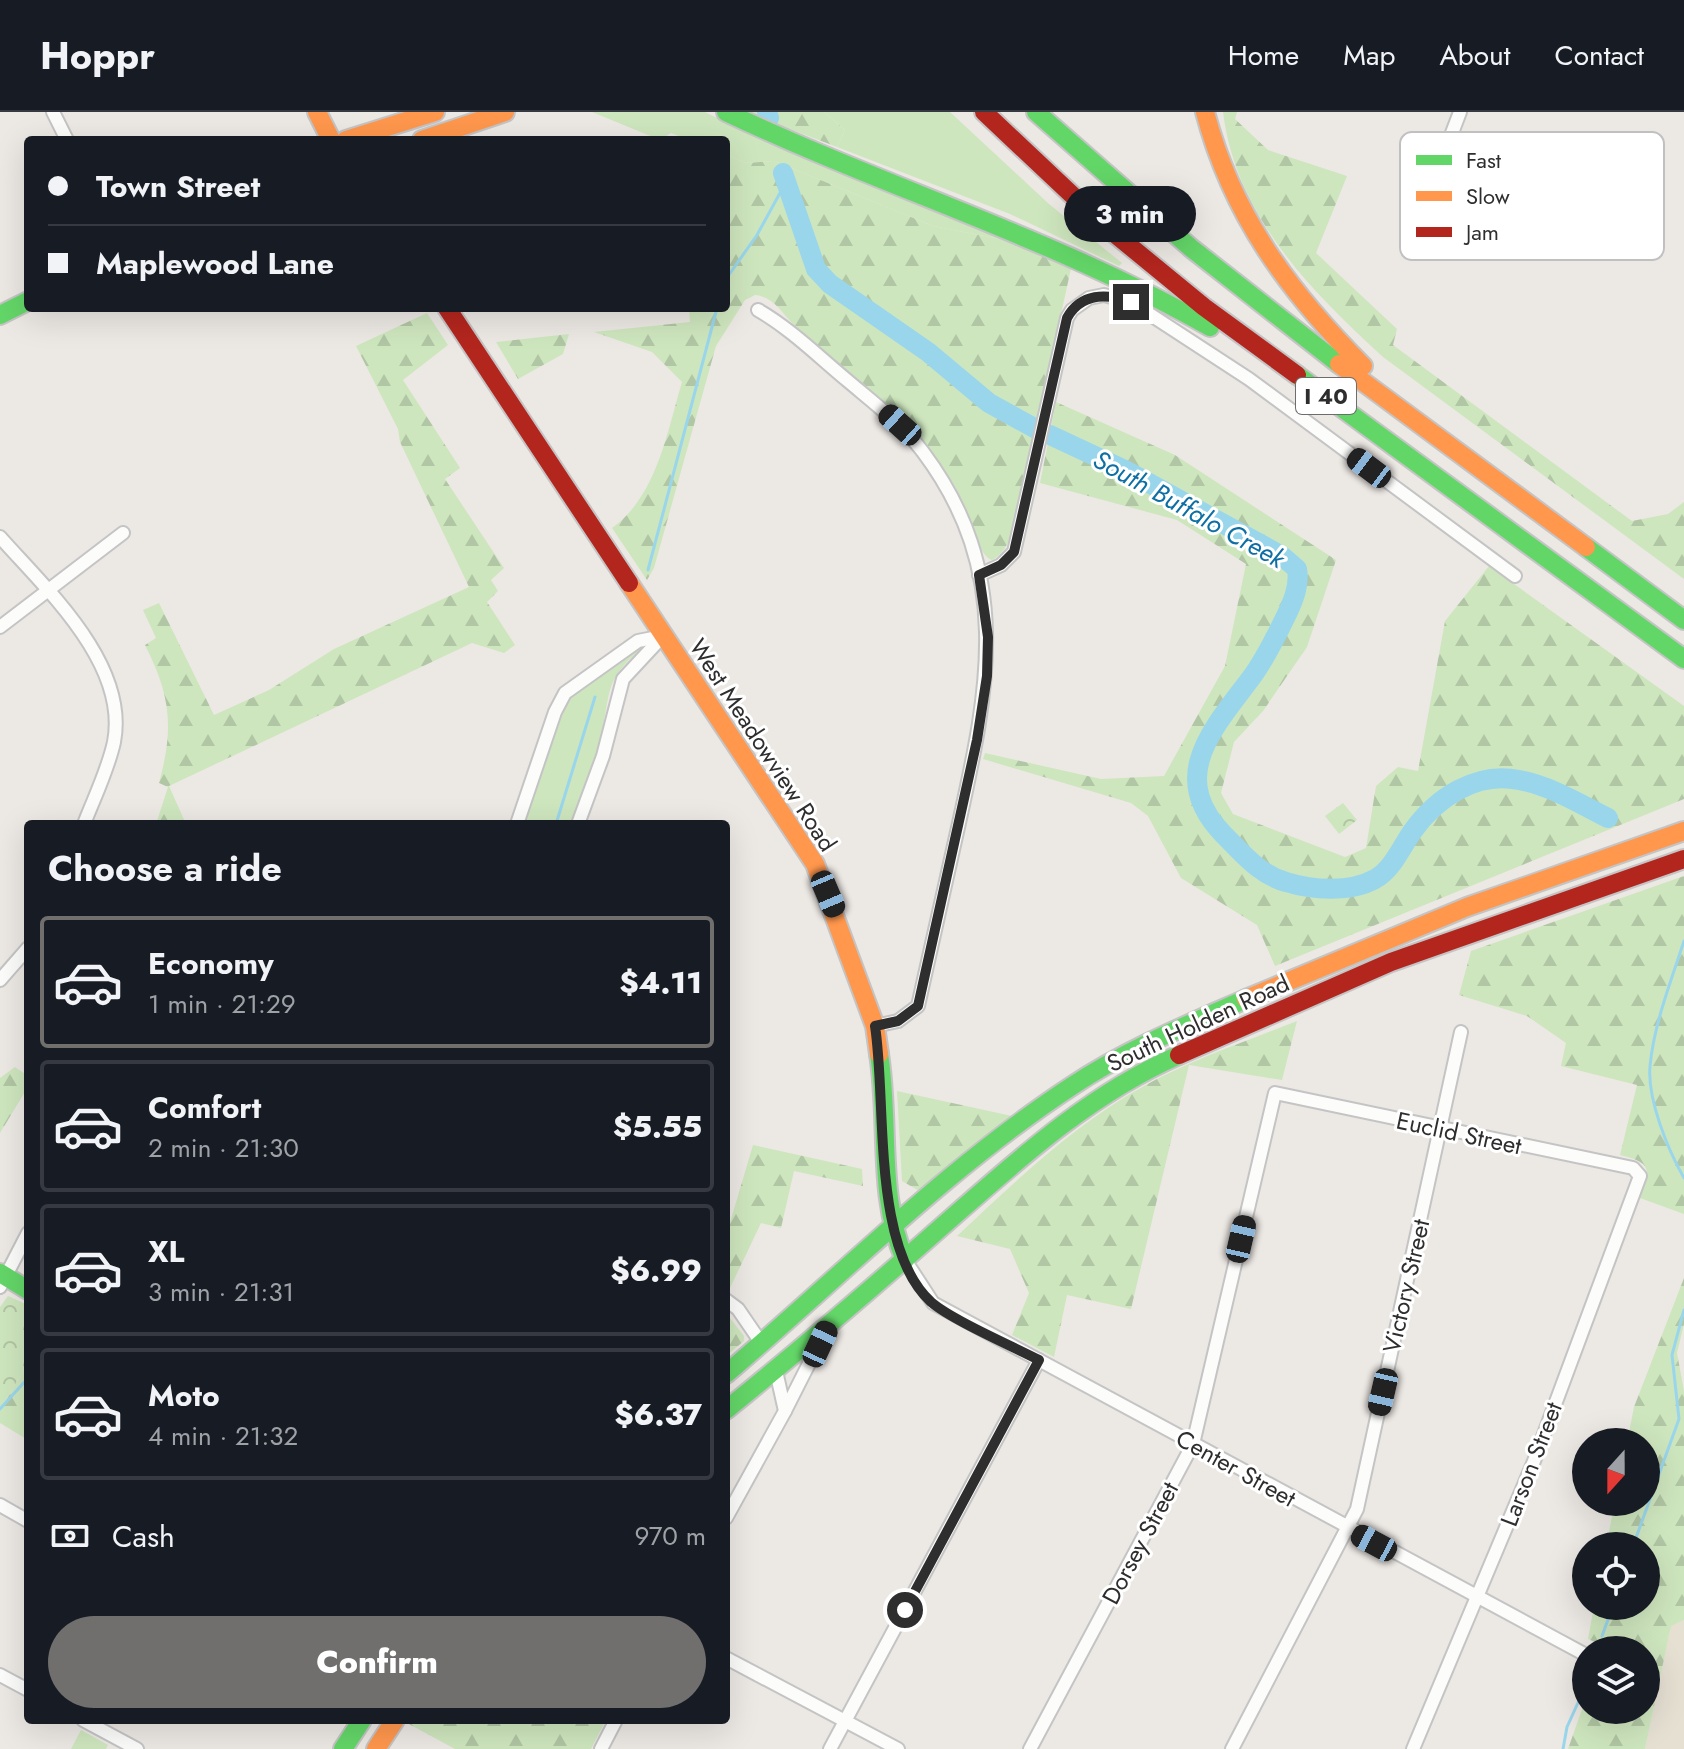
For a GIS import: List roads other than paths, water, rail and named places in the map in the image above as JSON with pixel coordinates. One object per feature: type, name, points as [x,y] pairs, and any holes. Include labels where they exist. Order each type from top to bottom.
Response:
[{"type":"main road","points":[[317,112],[329,136]]},
{"type":"main road","points":[[359,136],[435,112]]},
{"type":"main road","points":[[434,136],[505,112]]},
{"type":"main road","points":[[726,112],[848,165],[1091,262],[1165,299],[1398,448]]},
{"type":"main road","name":"I 40","points":[[984,112],[1152,266],[1684,659]]},
{"type":"main road","name":"I 40","points":[[1036,112],[1116,187],[1229,282],[1684,620]]},
{"type":"main road","points":[[1205,112],[1238,208],[1282,280],[1320,324],[1421,423]]},
{"type":"main road","points":[[0,315],[24,303]]},
{"type":"main road","name":"West Meadowview Road","points":[[450,312],[663,636],[752,764],[815,864],[875,1026],[882,1072],[892,1230],[905,1260]]},
{"type":"main road","name":"South Holden Road","points":[[730,1371],[892,1230],[1069,1088],[1143,1045],[1434,918],[1684,831]]},
{"type":"main road","name":"South Holden Road","points":[[730,1407],[1099,1096],[1149,1068],[1431,947],[1684,859]]},
{"type":"main road","points":[[2,1279],[24,1288]]},
{"type":"main road","points":[[343,1749],[359,1724]]},
{"type":"main road","points":[[376,1749],[392,1724]]},
{"type":"street","points":[[53,112],[65,136]]},
{"type":"street","points":[[1452,132],[1460,112]]},
{"type":"street","points":[[979,575],[1001,565],[1014,552],[1067,318],[1079,303],[1104,295],[1131,302],[1249,379],[1515,576]]},
{"type":"street","points":[[758,310],[874,403],[923,452],[959,513],[979,575],[988,637],[987,676],[977,740],[918,1006],[898,1021],[875,1026]]},
{"type":"street","points":[[0,627],[123,533]]},
{"type":"street","points":[[0,537],[76,623],[96,656],[113,711],[114,740],[85,820]]},
{"type":"street","points":[[518,820],[555,712],[565,693],[638,641],[663,636]]},
{"type":"street","points":[[579,820],[603,756],[623,679],[663,636]]},
{"type":"street","points":[[0,980],[24,953]]},
{"type":"street","name":"Victory Street","points":[[1232,1749],[1357,1509],[1461,1032]]},
{"type":"street","name":"Euclid Street","points":[[1275,1093],[1633,1168],[1640,1176]]},
{"type":"street","name":"Dorsey Street","points":[[1030,1749],[1193,1444],[1275,1093]]},
{"type":"street","name":"Larson Street","points":[[1413,1749],[1534,1461],[1640,1176]]},
{"type":"street","points":[[2,1279],[24,1240]]},
{"type":"street","name":"Center Street","points":[[905,1260],[933,1303],[1572,1648]]},
{"type":"street","points":[[730,1303],[738,1309],[762,1344]]},
{"type":"street","points":[[730,1511],[828,1327]]},
{"type":"street","points":[[830,1749],[1039,1360]]},
{"type":"street","points":[[776,1371],[785,1411]]},
{"type":"street","points":[[0,1505],[24,1519]]},
{"type":"street","points":[[730,1660],[898,1749]]},
{"type":"street","points":[[0,1675],[24,1688]]},
{"type":"street","points":[[90,1724],[137,1749]]},
{"type":"street","points":[[601,1749],[614,1724]]},
{"type":"waterway","name":"South Buffalo Creek","points":[[767,112],[769,118]]},
{"type":"waterway","name":"South Buffalo Creek","points":[[783,173],[816,269],[830,284],[928,352],[989,403],[1038,430]]},
{"type":"waterway","points":[[730,273],[757,235],[786,182]]},
{"type":"waterway","points":[[648,570],[716,312]]},
{"type":"waterway","name":"South Buffalo Creek","points":[[1050,435],[1127,471],[1282,556],[1297,569],[1292,602],[1273,643],[1210,735],[1197,774],[1199,793],[1207,814],[1260,869],[1277,879],[1307,887],[1331,889],[1365,883],[1386,870],[1433,808],[1458,790],[1488,780],[1503,778],[1542,786],[1608,818]]},
{"type":"waterway","points":[[557,820],[595,697]]},
{"type":"waterway","points":[[1684,941],[1655,1034],[1650,1066],[1652,1093],[1660,1124],[1684,1178]]},
{"type":"waterway","points":[[1638,1532],[1679,1419],[1672,1355],[1684,1310]]},
{"type":"waterway","points":[[0,1409],[24,1382]]},
{"type":"waterway","points":[[1602,1636],[1608,1620]]},
{"type":"waterway","points":[[1563,1749],[1572,1716]]}]
